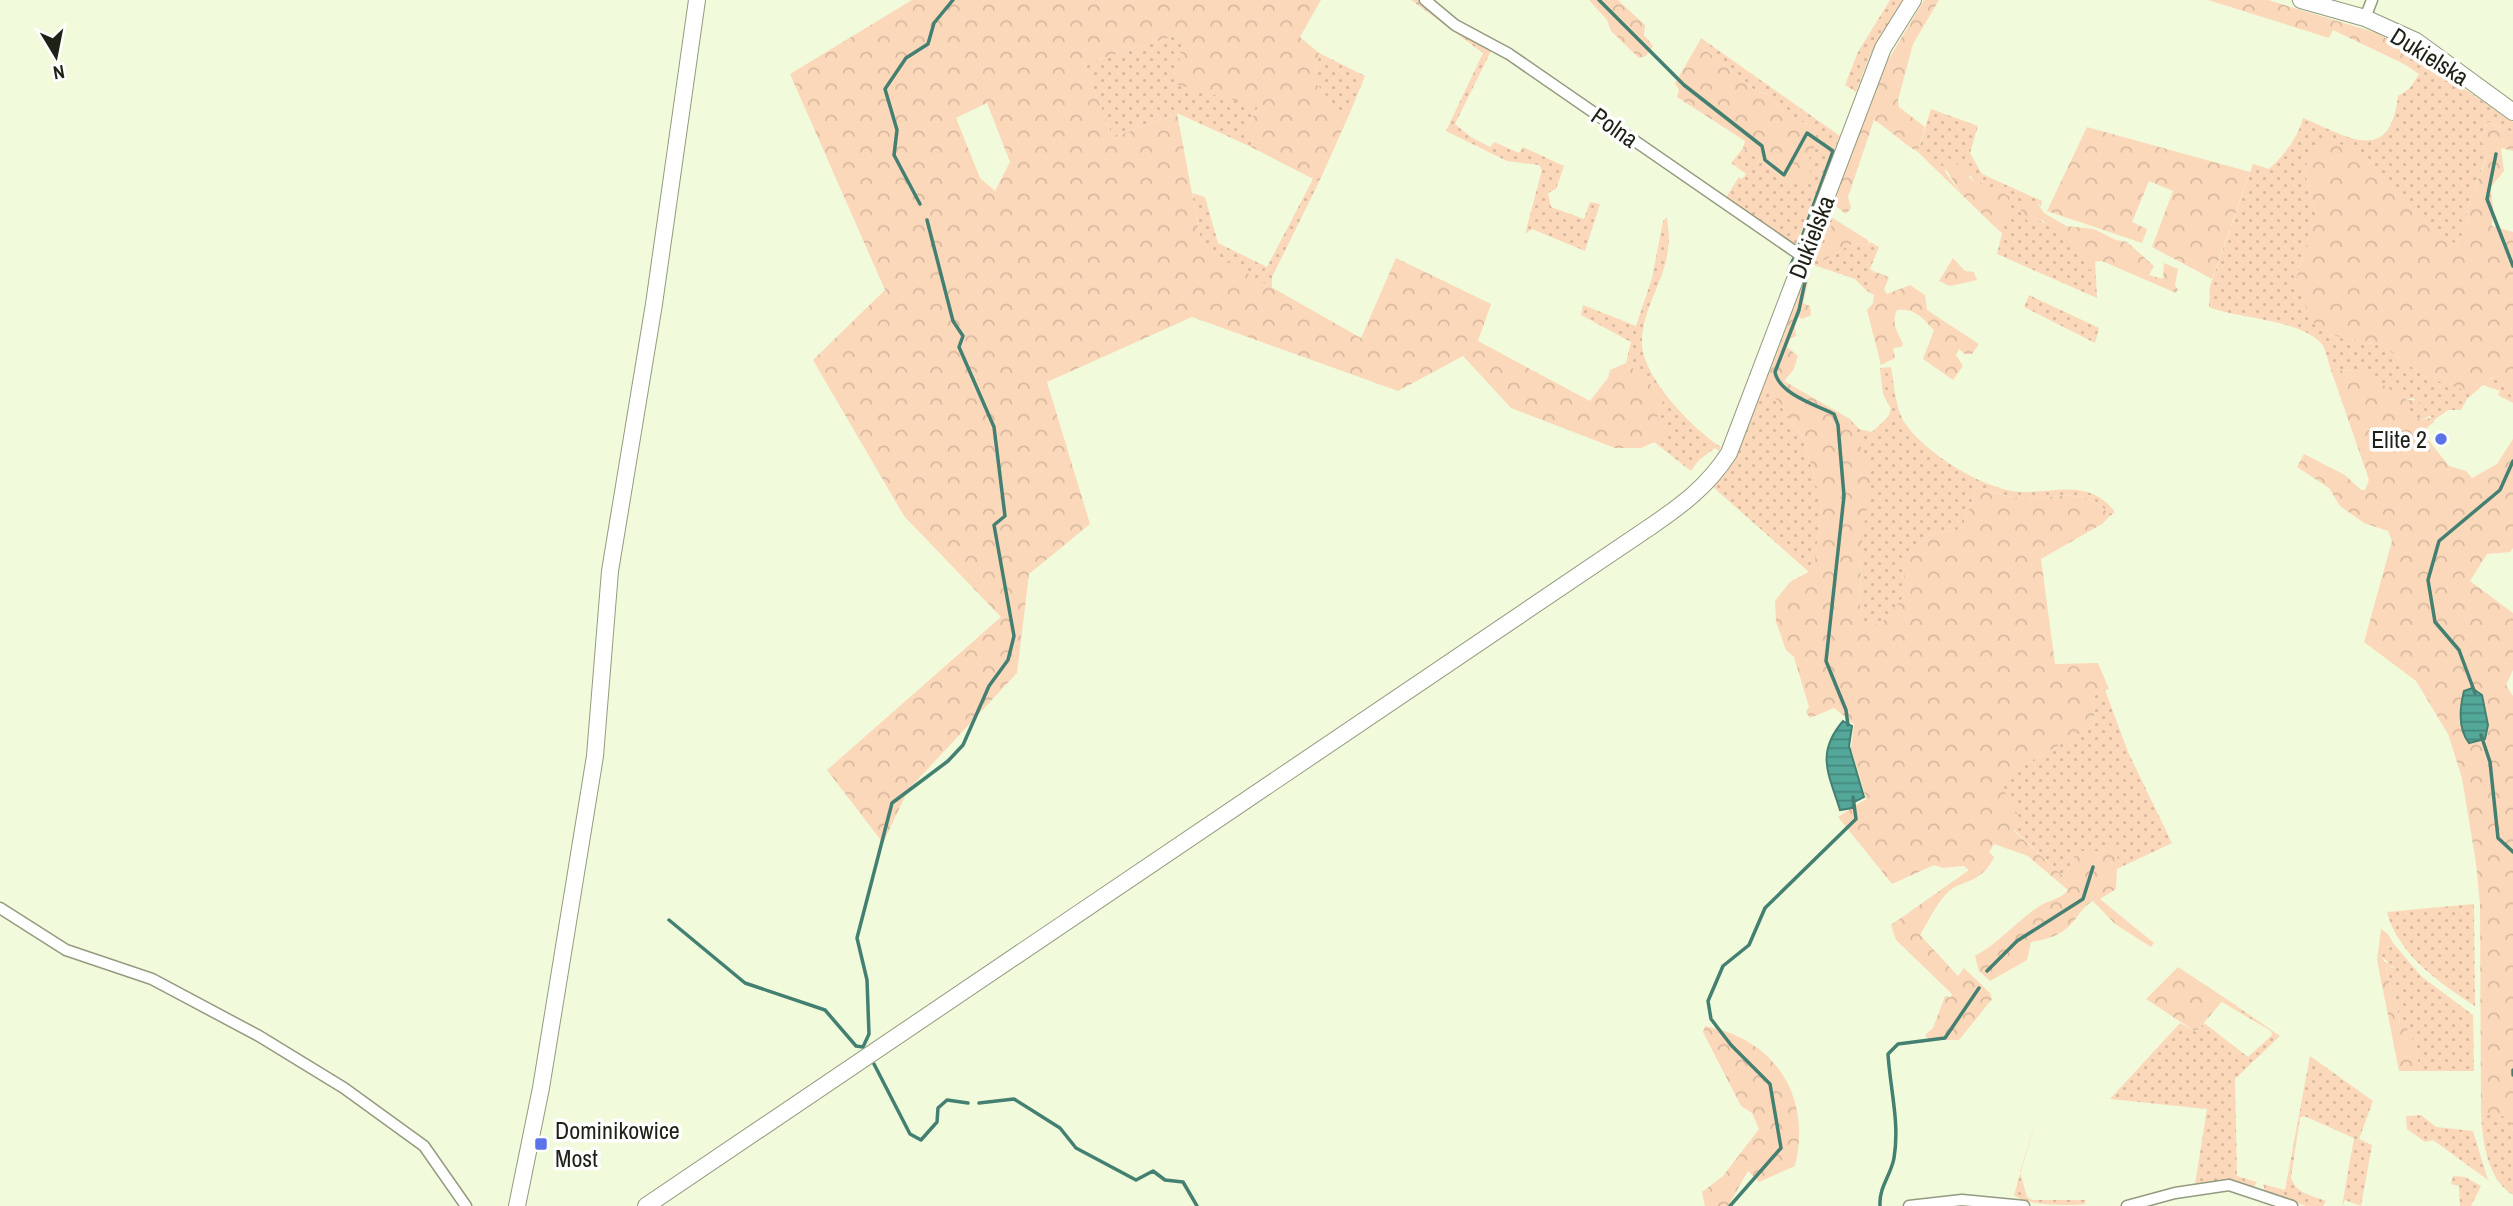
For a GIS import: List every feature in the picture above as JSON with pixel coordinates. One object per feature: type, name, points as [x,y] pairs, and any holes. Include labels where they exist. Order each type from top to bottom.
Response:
[{"type":"main road","points":[[517,1206],[541,1088],[595,756],[610,572],[656,293],[697,0]]},
{"type":"main road","name":"Dukielska","points":[[646,1206],[1691,498],[1714,477],[1729,453],[1883,48],[1913,0]]},
{"type":"main road","name":"Dukielska","points":[[2301,0],[2365,18],[2416,41],[2513,112]]},
{"type":"street","name":"Polna","points":[[1425,0],[1455,25],[1509,54],[1803,257]]},
{"type":"street","points":[[2365,18],[2372,0]]},
{"type":"street","points":[[0,908],[66,950],[152,979],[259,1037],[344,1088],[424,1146],[466,1206]]},
{"type":"street","points":[[2127,1206],[2175,1193],[2229,1185],[2292,1206]]},
{"type":"street","points":[[1909,1206],[1962,1200],[2024,1206]]},
{"type":"green space","points":[[912,0],[1321,0],[1300,37],[1319,53],[1313,79],[1336,109],[1349,115],[1319,182],[1251,147],[1253,137],[1247,128],[1258,107],[1175,84],[1184,33],[1084,64],[1113,138],[1177,113],[1201,242],[1220,258],[1361,338],[1396,258],[1491,304],[1478,341],[1590,401],[1608,378],[1610,370],[1626,363],[1646,379],[1663,400],[1657,418],[1666,427],[1662,439],[1641,448],[1615,448],[1511,408],[1463,356],[1398,391],[1192,317],[1047,382],[1090,524],[1029,574],[1017,673],[908,790],[883,843],[827,770],[1001,617],[904,516],[813,360],[885,290],[790,74]],"holes":[[[987,103],[1010,162],[995,191],[980,178],[956,118]]]},
{"type":"green space","points":[[1411,0],[1421,0],[1492,49],[1455,124],[1490,147],[1494,142],[1519,153],[1523,147],[1564,166],[1556,189],[1548,193],[1551,207],[1584,219],[1590,202],[1600,204],[1585,251],[1532,229],[1525,234],[1542,170],[1539,165],[1507,161],[1446,131],[1483,53]]},
{"type":"green space","points":[[1589,0],[1618,0],[1645,25],[1644,35],[1653,46],[1646,56],[1639,58],[1611,31],[1607,20]]},
{"type":"green space","points":[[1890,0],[1903,0],[1871,53],[1856,92],[1845,85],[1858,52]]},
{"type":"green space","points":[[1924,0],[1939,0],[1913,44],[1898,100],[1899,107],[1925,127],[1918,152],[1874,120],[1848,197],[1851,208],[1846,214],[1832,203],[1887,62]]},
{"type":"green space","points":[[2208,0],[2268,0],[2377,33],[2411,52],[2404,64],[2333,30],[2329,38]]},
{"type":"green space","points":[[1184,33],[1258,107],[1247,128],[1253,137],[1251,147],[1177,113],[1113,138],[1084,64]]},
{"type":"green space","points":[[1701,38],[1840,136],[1795,247],[1725,199],[1739,177],[1742,179],[1746,174],[1731,163],[1743,148],[1792,185],[1807,164],[1809,124],[1785,114],[1769,94],[1757,92],[1698,44]]},
{"type":"green space","points":[[1698,44],[1757,92],[1769,94],[1785,114],[1809,124],[1818,140],[1807,163],[1811,173],[1801,183],[1792,185],[1743,148],[1745,141],[1677,97],[1679,90],[1675,83]]},
{"type":"green space","points":[[2411,52],[2513,122],[2513,133],[2488,122],[2481,139],[2487,155],[2466,212],[2470,221],[2457,244],[2433,234],[2364,154],[2304,168],[2316,214],[2295,282],[2331,335],[2382,346],[2426,377],[2499,379],[2513,398],[2513,403],[2498,395],[2500,391],[2483,385],[2467,399],[2461,410],[2448,410],[2434,420],[2430,416],[2421,420],[2409,413],[2407,406],[2416,406],[2414,398],[2406,400],[2361,371],[2331,370],[2323,346],[2311,335],[2283,324],[2209,307],[2210,286],[2253,164],[2269,169],[2290,146],[2303,118],[2334,132],[2363,140],[2376,139],[2386,132],[2393,118],[2398,96],[2410,88],[2419,74],[2404,64]]},
{"type":"green space","points":[[1319,53],[1365,76],[1349,115],[1336,109],[1313,79]]},
{"type":"green space","points":[[1931,109],[1978,126],[1970,153],[1982,174],[2042,201],[2041,206],[2036,201],[2039,220],[2076,241],[2091,262],[2095,260],[2097,298],[1997,254],[2002,233],[1995,227],[2005,224],[1992,191],[1974,183],[1971,176],[1944,170],[1961,194],[1918,152]]},
{"type":"green space","points":[[2488,122],[2513,133],[2513,151],[2501,148],[2504,171],[2490,188],[2492,226],[2513,232],[2513,398],[2499,380],[2490,378],[2473,393],[2426,377],[2382,346],[2331,335],[2312,321],[2295,282],[2316,214],[2304,168],[2326,138],[2364,154],[2433,233],[2457,244],[2470,221],[2466,212],[2487,156],[2481,139]]},
{"type":"green space","points":[[2087,127],[2250,172],[2212,279],[2152,247],[2173,191],[2149,181],[2132,222],[2147,229],[2142,243],[2047,211]]},
{"type":"green space","points":[[1944,155],[1963,168],[1974,183],[1984,183],[1992,191],[1997,189],[2010,197],[2005,224],[1995,227],[1961,194],[1938,156]]},
{"type":"green space","points":[[1313,179],[1319,182],[1272,277],[1272,289],[1220,258],[1201,242],[1192,193],[1205,197],[1218,243],[1267,267]]},
{"type":"green space","points":[[2036,201],[2044,213],[2066,226],[2094,229],[2116,240],[2127,242],[2154,266],[2149,275],[2163,279],[2164,263],[2178,269],[2175,285],[2178,290],[2176,293],[2102,261],[2091,262],[2090,270],[2085,268],[2079,248],[2070,238],[2049,227],[2042,220],[2028,222],[2021,210],[2026,203]]},
{"type":"green space","points":[[1827,215],[1834,219],[1817,261],[1823,261],[1853,243],[1869,245],[1870,242],[1879,247],[1870,269],[1873,271],[1867,291],[1855,279],[1814,265],[1811,259]]},
{"type":"green space","points":[[1667,217],[1669,241],[1666,261],[1646,318],[1642,342],[1644,356],[1659,386],[1697,428],[1721,447],[1719,451],[1715,448],[1699,460],[1691,471],[1654,442],[1662,439],[1657,418],[1663,400],[1646,379],[1626,363],[1631,342],[1581,315],[1583,305],[1636,326],[1652,278],[1663,221]]},
{"type":"green space","points":[[1834,219],[1868,240],[1869,245],[1853,243],[1823,261],[1817,261]]},
{"type":"green space","points":[[1953,258],[1965,271],[1974,272],[1977,280],[1950,286],[1939,281]]},
{"type":"green space","points":[[1873,271],[1889,277],[1884,290],[1887,294],[1910,285],[1925,295],[1927,310],[1979,344],[1972,354],[1965,354],[1959,349],[1956,355],[1963,366],[1953,380],[1923,359],[1934,330],[1918,315],[1909,311],[1897,310],[1895,323],[1903,344],[1893,348],[1895,358],[1881,365],[1867,310],[1873,303],[1874,295],[1867,291]]},
{"type":"green space","points":[[1805,275],[1809,278],[1803,303],[1810,306],[1811,315],[1802,319],[1799,317],[1794,322],[1796,336],[1790,339],[1787,347],[1798,356],[1794,369],[1784,381],[1850,419],[1871,472],[1861,552],[1860,622],[1880,625],[1904,596],[1904,556],[1928,536],[1962,528],[1977,487],[2021,498],[2080,497],[2101,506],[2110,516],[2102,524],[2041,559],[2055,664],[2098,663],[2109,689],[2093,694],[2095,725],[2026,764],[2001,785],[2023,824],[2013,830],[2064,877],[2079,851],[2100,851],[2109,841],[2118,847],[2116,889],[2100,899],[2154,943],[2151,947],[2115,924],[2093,901],[2064,931],[2031,942],[2027,960],[1990,981],[1979,971],[1975,956],[2038,907],[2068,890],[2028,856],[1994,844],[1989,852],[1994,857],[1989,866],[1978,877],[1947,893],[1920,935],[1958,976],[1964,968],[1990,993],[1992,999],[1959,1040],[1929,1040],[1925,1035],[1933,1028],[1945,996],[1951,997],[1952,994],[1896,940],[1891,925],[1969,870],[1964,866],[1943,868],[1934,865],[1892,884],[1838,817],[1866,799],[1851,748],[1854,724],[1834,708],[1810,718],[1806,712],[1809,707],[1794,657],[1786,650],[1776,622],[1775,601],[1790,582],[1814,569],[1822,506],[1804,439],[1764,382]]},
{"type":"green space","points":[[2029,295],[2099,328],[2095,343],[2024,307]]},
{"type":"green space","points":[[1891,367],[1896,401],[1903,420],[1939,457],[1992,486],[2025,492],[2084,491],[2095,495],[2115,512],[2110,516],[2101,506],[2080,497],[2021,498],[1977,487],[1962,528],[1928,536],[1904,556],[1904,596],[1880,626],[1860,622],[1861,552],[1850,419],[1859,429],[1872,432],[1888,417],[1891,409],[1883,394],[1880,368]]},
{"type":"green space","points":[[2331,370],[2361,371],[2407,400],[2421,401],[2416,406],[2408,406],[2409,412],[2421,420],[2434,417],[2434,422],[2422,432],[2449,466],[2466,471],[2472,478],[2497,464],[2513,439],[2513,548],[2510,552],[2487,554],[2470,581],[2513,613],[2513,670],[2506,685],[2513,696],[2513,1131],[2508,1117],[2481,1114],[2480,905],[2462,778],[2448,734],[2416,681],[2364,642],[2392,541],[2388,531],[2364,523],[2340,506],[2329,488],[2297,467],[2304,454],[2345,475],[2361,490],[2365,490],[2369,480]]},
{"type":"green space","points":[[1764,382],[1804,439],[1822,506],[1814,570],[1809,572],[1713,487],[1727,472]]},
{"type":"green space","points":[[2105,690],[2128,752],[2172,843],[2117,869],[2117,852],[2079,851],[2064,877],[2013,829],[2022,825],[2000,785],[2026,764],[2095,725],[2093,694]]},
{"type":"green space","points":[[2474,904],[2475,1006],[2448,988],[2410,955],[2400,942],[2387,912]]},
{"type":"green space","points":[[2381,929],[2393,943],[2391,947],[2384,948],[2381,956],[2385,962],[2399,966],[2386,967],[2400,1027],[2407,1028],[2415,1046],[2420,1071],[2399,1071],[2377,960]]},
{"type":"green space","points":[[2393,943],[2421,976],[2473,1015],[2474,1071],[2420,1071],[2415,1046],[2407,1029],[2400,1027],[2386,966],[2395,968],[2381,956],[2384,948],[2391,947]]},
{"type":"green space","points":[[2178,967],[2225,998],[2196,1032],[2146,999]]},
{"type":"green space","points":[[2225,998],[2280,1036],[2235,1079],[2237,1176],[2257,1182],[2254,1187],[2235,1183],[2195,1184],[2207,1109],[2110,1099],[2180,1023],[2196,1032],[2204,1023],[2248,1057],[2272,1035],[2271,1031],[2222,1002]]},
{"type":"green space","points":[[1705,1026],[1730,1033],[1769,1058],[1783,1075],[1798,1116],[1799,1140],[1795,1166],[1759,1182],[1748,1171],[1728,1206],[1705,1206],[1702,1192],[1723,1176],[1759,1129],[1752,1113],[1741,1106],[1703,1032]]},
{"type":"green space","points":[[2310,1056],[2373,1101],[2359,1139],[2372,1145],[2361,1206],[2345,1200],[2342,1206],[2354,1138],[2304,1116],[2300,1118],[2291,1178],[2301,1191],[2326,1201],[2323,1206],[2306,1206],[2265,1191],[2263,1184],[2285,1190]]},
{"type":"green space","points":[[2481,1114],[2508,1116],[2513,1131],[2513,1195],[2497,1180],[2492,1170],[2485,1148]]},
{"type":"green space","points":[[2421,1115],[2436,1127],[2473,1131],[2488,1180],[2433,1140],[2425,1142],[2407,1129],[2406,1116]]},
{"type":"green space","points":[[2020,1173],[2027,1197],[2033,1200],[2086,1200],[2085,1204],[2047,1204],[2020,1199],[2014,1195]]},
{"type":"green space","points":[[2453,1176],[2465,1177],[2481,1186],[2471,1206],[2460,1206],[2459,1186],[2451,1184]]},
{"type":"water","points":[[2472,688],[2482,695],[2488,725],[2485,739],[2469,743],[2463,731],[2461,711],[2464,691]]},
{"type":"water","points":[[1843,721],[1852,726],[1849,746],[1864,797],[1854,802],[1852,808],[1840,810],[1829,775],[1827,754],[1834,733]]},
{"type":"waterway","points":[[920,204],[894,155],[897,130],[885,89],[906,58],[928,44],[934,23],[953,0]]},
{"type":"waterway","points":[[1599,0],[1684,85],[1762,146],[1765,160],[1784,175],[1807,133],[1833,151],[1798,248]]},
{"type":"waterway","points":[[2496,154],[2487,199],[2513,266]]},
{"type":"waterway","points":[[669,920],[745,983],[825,1010],[856,1046],[863,1047],[869,1034],[867,980],[857,938],[892,803],[948,761],[963,745],[989,686],[1008,660],[1014,636],[994,525],[1005,516],[994,427],[959,347],[963,336],[953,321],[927,220]]},
{"type":"waterway","points":[[1788,271],[1794,258]]},
{"type":"waterway","points":[[1805,282],[1799,310],[1775,372],[1783,387],[1808,403],[1834,414],[1838,425],[1844,496],[1826,661],[1846,710],[1848,725]]},
{"type":"waterway","points":[[2475,693],[2459,650],[2435,622],[2428,580],[2439,541],[2500,490],[2513,461]]},
{"type":"waterway","points":[[2481,735],[2490,762],[2498,838],[2513,852]]},
{"type":"waterway","points":[[1730,1206],[1781,1148],[1770,1084],[1731,1045],[1711,1019],[1708,1001],[1723,966],[1749,945],[1765,908],[1856,819],[1853,797]]},
{"type":"waterway","points":[[1987,971],[2017,941],[2083,899],[2093,867]]},
{"type":"waterway","points":[[1880,1205],[1881,1192],[1896,1145],[1888,1054],[1898,1044],[1945,1038],[1979,988]]},
{"type":"waterway","points":[[874,1064],[910,1134],[921,1140],[937,1122],[938,1108],[947,1100],[968,1103]]},
{"type":"waterway","points":[[2513,1070],[2513,1075]]},
{"type":"waterway","points":[[979,1103],[1014,1099],[1060,1128],[1076,1148],[1136,1180],[1153,1171],[1165,1180],[1183,1182],[1197,1206]]},
{"type":"place","name":"Elite 2","points":[[2441,439]]},
{"type":"place","name":"Dominikowice Most","points":[[541,1144]]}]
